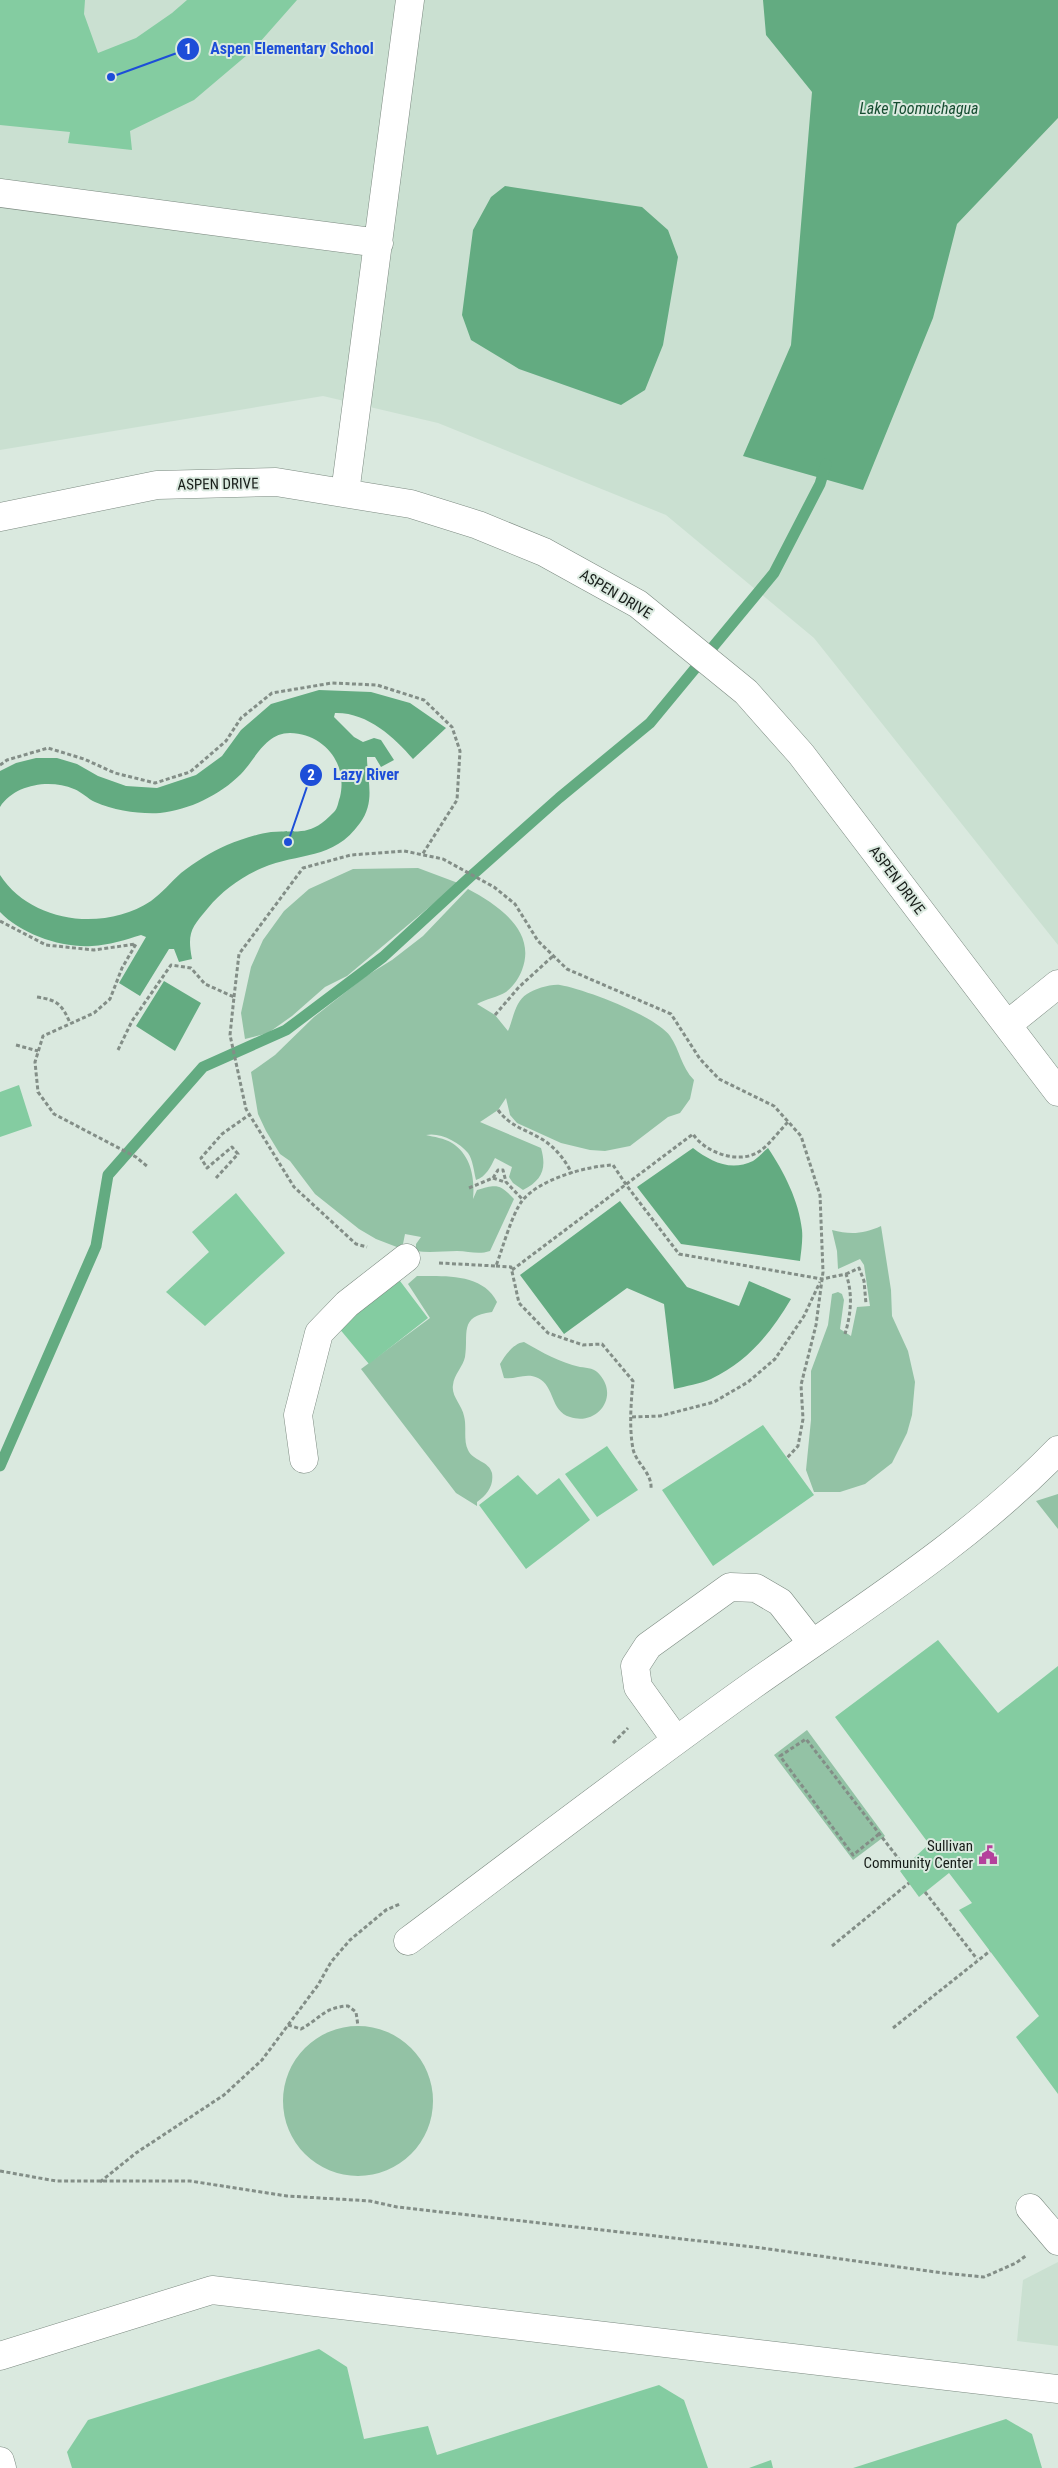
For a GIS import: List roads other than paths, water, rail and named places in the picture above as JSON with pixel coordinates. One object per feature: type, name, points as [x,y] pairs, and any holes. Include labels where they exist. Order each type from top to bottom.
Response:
[{"type":"street","points":[[346,493],[410,0]]},
{"type":"street","points":[[0,193],[378,243]]},
{"type":"street","name":"ASPEN DRIVE","points":[[0,517],[157,485],[276,482],[411,504],[478,525],[544,552],[638,604],[746,692],[801,754],[1058,1092]]},
{"type":"street","points":[[1007,1025],[1058,984]]},
{"type":"street","points":[[304,1459],[298,1415],[319,1333],[347,1304],[406,1258]]},
{"type":"street","points":[[408,1941],[676,1740],[968,1533],[1023,1486],[1058,1450]]},
{"type":"street","points":[[1023,1486],[1058,1472]]},
{"type":"street","points":[[676,1740],[638,1687],[635,1666],[648,1646],[730,1587],[756,1588],[780,1602],[812,1643]]},
{"type":"street","points":[[1030,2208],[1056,2238]]},
{"type":"street","points":[[0,2356],[212,2290],[1058,2389]]},
{"type":"street","points":[[0,2461],[2,2468]]},
{"type":"water","name":"Lake Toomuchagua","points":[[763,0],[1058,0],[1058,118],[957,224],[933,318],[863,490],[743,456],[791,345],[812,92],[766,35]]},
{"type":"water","points":[[505,186],[642,207],[668,230],[678,257],[663,345],[645,390],[621,405],[519,369],[471,340],[462,315],[473,230],[491,197]]},
{"type":"water","points":[[319,690],[371,692],[410,703],[446,728],[413,759],[397,742],[369,721],[347,714],[335,713],[334,717],[354,737],[363,742],[374,738],[381,740],[394,760],[381,767],[375,757],[367,757],[370,791],[368,807],[360,823],[350,835],[327,850],[262,868],[232,885],[213,902],[194,926],[190,937],[192,959],[179,962],[174,949],[169,949],[140,996],[119,983],[146,937],[141,935],[98,945],[67,945],[30,933],[0,912],[0,875],[13,891],[30,904],[70,918],[112,917],[132,911],[159,895],[192,865],[227,845],[265,833],[305,831],[318,825],[326,820],[336,809],[342,785],[337,762],[323,745],[302,735],[290,733],[281,734],[267,742],[241,774],[224,789],[193,805],[160,813],[144,813],[111,808],[92,801],[74,789],[54,784],[44,784],[24,789],[7,799],[0,807],[0,771],[16,763],[36,758],[57,758],[77,764],[98,776],[126,786],[157,788],[196,775],[222,756],[241,730],[271,704]]},
{"type":"water","points":[[164,981],[201,1003],[175,1051],[136,1026]]},
{"type":"water","points":[[693,1148],[713,1161],[721,1164],[736,1165],[753,1161],[768,1148],[785,1177],[798,1208],[802,1234],[800,1261],[681,1244],[637,1187]]},
{"type":"water","points":[[620,1201],[687,1287],[739,1306],[749,1281],[791,1299],[775,1324],[757,1345],[724,1372],[707,1381],[674,1389],[664,1304],[627,1288],[564,1334],[520,1275]]},
{"type":"waterway","points":[[0,1466],[96,1246],[108,1175],[203,1067],[286,1030],[383,957],[559,798],[650,723],[774,573],[820,484],[826,464]]},
{"type":"place","name":"Aspen Elementary School","points":[[111,77]]},
{"type":"place","name":"Lazy River","points":[[288,842]]},
{"type":"place","name":"Sullivan Community Center","points":[[988,1855]]}]
